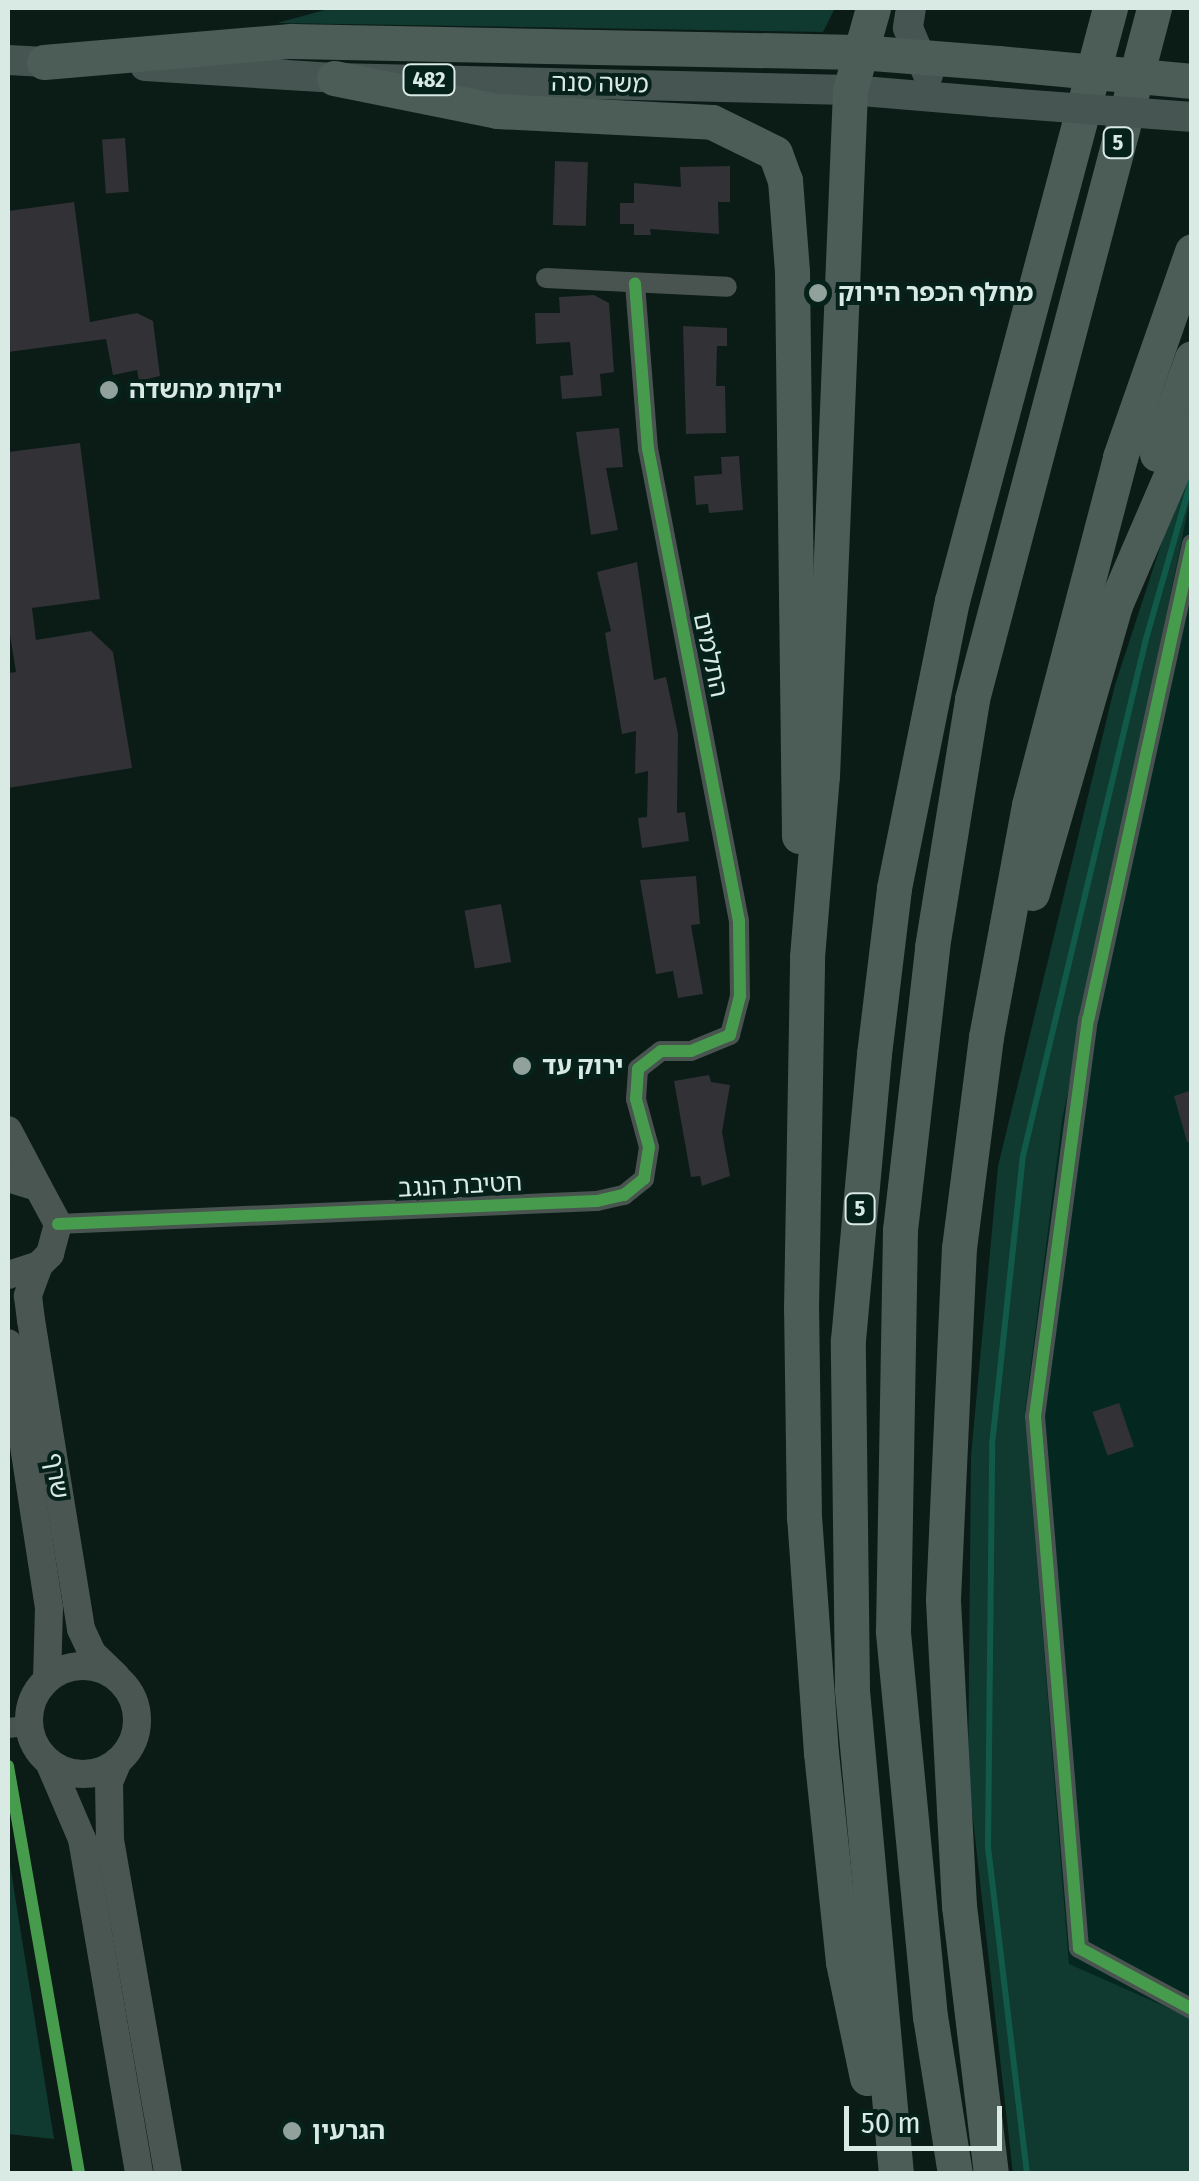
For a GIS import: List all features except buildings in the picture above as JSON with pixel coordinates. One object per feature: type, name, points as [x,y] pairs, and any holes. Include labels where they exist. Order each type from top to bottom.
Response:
[{"type":"highway","points":[[872,8],[850,90],[822,776],[808,956],[801,1309],[805,1538],[843,1962],[886,2174]]},
{"type":"highway","name":"5","points":[[896,2174],[852,1688],[848,1340],[874,1054],[894,888],[952,601],[1110,8]]},
{"type":"highway","name":"5","points":[[955,2174],[930,2017],[894,1631],[900,1230],[932,947],[972,699],[1154,8]]},
{"type":"highway","points":[[44,62],[290,41],[858,52],[1192,81]]},
{"type":"highway","points":[[334,78],[497,111],[712,122],[775,153],[786,180],[792,272],[796,788],[808,956]]},
{"type":"highway","points":[[991,2174],[959,1906],[944,1599],[959,1248],[986,1038],[1029,805],[1080,598],[1192,251]]},
{"type":"highway","points":[[986,1038],[1114,604],[1192,358]]},
{"type":"highway","points":[[1114,604],[1192,426]]},
{"type":"main road","points":[[911,8],[908,28],[917,58],[934,83],[958,99]]},
{"type":"main road","name":"משה סנה","points":[[8,60],[334,78],[850,90],[1192,117]]},
{"type":"street","points":[[546,278],[726,287]]},
{"type":"street","name":"התלמים","points":[[635,284],[648,449],[739,920],[740,996],[730,1034]]},
{"type":"street","points":[[1192,544],[1088,1019],[1035,1416],[1079,1948],[1192,2009]]},
{"type":"street","name":"חטיבת הנגב","points":[[58,1224],[539,1204],[624,1195],[644,1179],[649,1148],[636,1099],[638,1070],[661,1051],[691,1051],[730,1034]]},
{"type":"street","points":[[8,1130],[58,1224]]},
{"type":"street","points":[[8,1178],[38,1188]]},
{"type":"street","name":"שרף","points":[[58,1224],[50,1254],[39,1265],[28,1296],[31,1320],[81,1629],[92,1653],[116,1676]]},
{"type":"street","points":[[8,1274],[39,1265]]},
{"type":"street","name":"שרף","points":[[8,1343],[49,1608],[47,1679]]},
{"type":"street","points":[[139,2174],[82,1839],[49,1762],[18,1727],[47,1679],[86,1665],[116,1676],[137,1718],[109,1782],[108,1822],[168,2174]]},
{"type":"street","points":[[49,1762],[76,1774],[118,1761]]},
{"type":"shaded area","points":[[332,8],[835,8],[823,32],[277,23]]},
{"type":"shaded area","points":[[1191,453],[1191,495],[1062,1121],[1025,1412],[1069,1964],[1191,2018],[1191,2173],[1013,2174],[968,1775],[971,1456],[998,1166],[1115,685]]},
{"type":"shaded area","points":[[1191,495],[1191,2018],[1069,1965],[1025,1412],[1062,1121]]},
{"type":"shaded area","points":[[8,1852],[54,2139],[8,2134]]},
{"type":"waterway","points":[[1027,2174],[988,1848],[992,1445],[1023,1156],[1146,639],[1192,477]]},
{"type":"cycle path","points":[[58,1224],[597,1201],[624,1195],[644,1179],[649,1147],[636,1099],[638,1069],[661,1051],[691,1051],[730,1035],[740,996],[739,921],[648,449],[635,284]]},
{"type":"cycle path","points":[[1192,544],[1088,1019],[1035,1416],[1079,1948],[1192,2009]]},
{"type":"cycle path","points":[[8,1766],[79,2174]]},
{"type":"place","name":"מחלף הכפר הירוק","points":[[818,293]]},
{"type":"place","name":"ירקות מהשדה","points":[[109,390]]},
{"type":"place","name":"ירוק עד","points":[[522,1066]]},
{"type":"place","name":"הגרעין","points":[[292,2131]]}]
